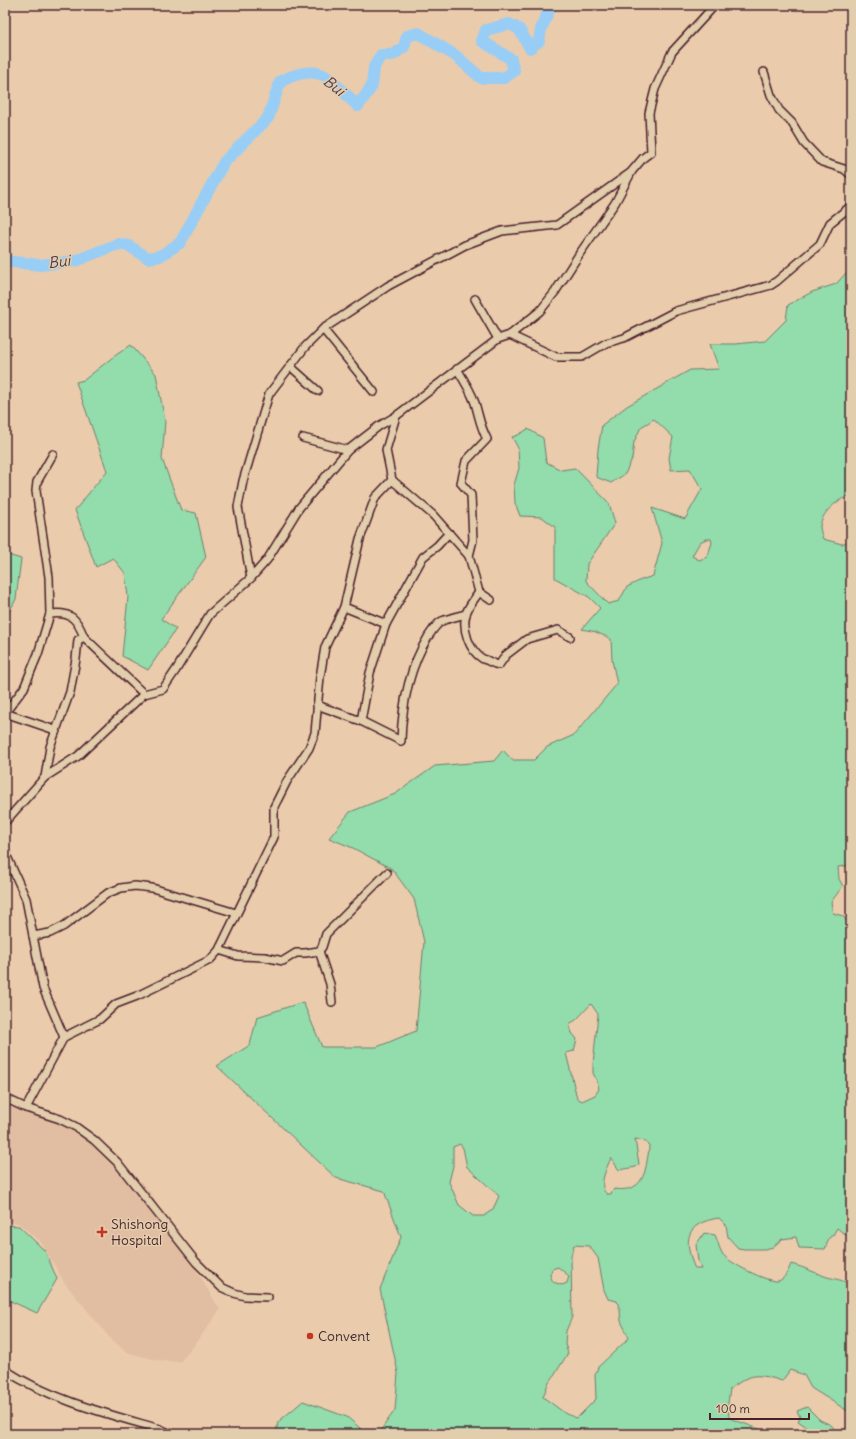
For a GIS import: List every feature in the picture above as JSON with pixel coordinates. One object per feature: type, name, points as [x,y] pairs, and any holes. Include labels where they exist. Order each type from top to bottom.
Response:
[{"type":"street","points":[[5,822],[45,777],[78,756],[144,694],[163,689],[210,614],[252,578],[267,560],[299,508],[348,450],[379,426],[396,416],[498,339],[510,335],[540,311],[555,292],[580,253],[616,203],[632,171],[643,158],[651,152],[649,113],[656,90],[672,52],[715,5]]},
{"type":"street","points":[[764,72],[771,95],[779,110],[792,123],[804,144],[822,162],[844,169],[851,175]]},
{"type":"street","points":[[252,578],[238,508],[243,481],[269,394],[305,346],[323,329],[388,286],[465,245],[502,231],[557,224],[632,171]]},
{"type":"street","points":[[510,335],[556,357],[582,357],[606,343],[624,338],[676,311],[771,285],[820,244],[830,223],[851,206]]},
{"type":"street","points":[[476,299],[498,339]]},
{"type":"street","points":[[323,329],[374,392]]},
{"type":"street","points":[[290,366],[318,391]]},
{"type":"street","points":[[457,369],[465,381],[475,402],[480,426],[487,438],[466,461],[460,483],[471,495],[473,540],[469,556]]},
{"type":"street","points":[[396,416],[386,450],[392,480],[433,515],[469,556],[479,592],[491,600]]},
{"type":"street","points":[[303,438],[348,450]]},
{"type":"street","points":[[53,454],[37,482],[36,491],[49,577],[50,614],[38,654],[24,688],[5,713],[55,730]]},
{"type":"street","points":[[26,1108],[64,1037],[100,1019],[116,1004],[137,996],[210,960],[219,950],[274,836],[274,807],[286,781],[309,748],[315,733],[320,677],[325,647],[344,608],[360,539],[373,505],[376,498],[392,480]]},
{"type":"street","points":[[361,721],[370,673],[386,624],[422,556],[437,546],[449,533]]},
{"type":"street","points":[[479,592],[466,614],[466,630],[469,644],[480,657],[492,664],[499,665],[506,655],[527,639],[558,630],[570,637]]},
{"type":"street","points":[[344,608],[386,624]]},
{"type":"street","points":[[50,614],[62,612],[72,618],[80,625],[84,637],[144,694]]},
{"type":"street","points":[[317,705],[361,721],[401,741],[407,688],[421,649],[433,629],[441,621],[466,614]]},
{"type":"street","points":[[45,777],[50,747],[55,730],[70,692],[78,640],[84,637]]},
{"type":"street","points":[[5,852],[26,899],[42,988],[64,1037]]},
{"type":"street","points":[[219,950],[238,956],[265,957],[283,961],[296,953],[319,950],[322,947],[326,934],[387,873]]},
{"type":"street","points":[[33,936],[50,933],[64,926],[108,893],[121,888],[135,886],[152,888],[236,913]]},
{"type":"street","points":[[319,950],[330,984],[332,1002]]},
{"type":"street","points":[[5,1098],[26,1108],[60,1119],[76,1127],[94,1140],[117,1162],[196,1262],[222,1287],[239,1295],[268,1297]]},
{"type":"street","points":[[5,1370],[46,1393],[160,1429],[171,1434]]},
{"type":"shaded area","name":"Shishong Hospital","points":[[5,1101],[57,1117],[99,1138],[150,1192],[220,1310],[180,1362],[156,1360],[126,1352],[109,1337],[64,1282],[41,1242],[18,1223],[5,1222]]},
{"type":"green space","points":[[846,273],[851,281],[851,495],[836,503],[827,511],[821,521],[820,526],[823,539],[842,544],[851,540],[851,865],[838,867],[839,879],[843,886],[831,902],[833,913],[843,916],[851,928],[851,1239],[837,1228],[833,1235],[829,1238],[825,1249],[799,1248],[796,1237],[782,1239],[773,1247],[765,1249],[744,1249],[738,1248],[728,1237],[726,1225],[719,1218],[708,1220],[699,1224],[693,1229],[688,1241],[691,1259],[695,1269],[701,1269],[698,1261],[696,1245],[704,1233],[715,1235],[720,1249],[725,1257],[748,1271],[766,1279],[773,1281],[780,1280],[786,1274],[791,1264],[851,1285],[851,1413],[811,1388],[804,1375],[790,1370],[782,1381],[754,1376],[749,1377],[730,1389],[728,1403],[729,1418],[762,1430],[761,1434],[378,1434],[395,1410],[398,1373],[380,1289],[401,1237],[384,1191],[336,1178],[217,1066],[250,1045],[257,1017],[303,1002],[322,1047],[377,1047],[416,1031],[424,942],[414,899],[392,869],[353,848],[329,838],[350,812],[395,794],[435,766],[494,761],[503,750],[512,760],[534,760],[547,747],[574,735],[617,684],[612,660],[611,639],[596,632],[582,629],[600,608],[589,597],[555,578],[555,527],[542,517],[520,516],[515,503],[514,485],[519,468],[518,448],[512,437],[528,429],[543,438],[546,462],[561,470],[575,468],[609,503],[615,523],[587,564],[586,581],[608,604],[619,601],[627,587],[653,576],[662,543],[652,508],[685,519],[702,489],[690,469],[671,470],[669,458],[673,437],[654,419],[641,427],[634,442],[632,459],[625,474],[611,483],[596,477],[598,449],[602,425],[627,406],[690,370],[719,369],[710,344],[736,344],[765,341],[786,320],[788,305],[812,292],[836,284]],"holes":[[[706,539],[711,539],[712,543],[707,557],[699,560],[692,556],[700,542]],[[591,1004],[598,1014],[593,1073],[599,1089],[595,1095],[582,1101],[577,1098],[566,1053],[574,1051],[577,1039],[572,1033],[569,1024],[576,1020]],[[635,1139],[644,1141],[649,1145],[644,1174],[638,1184],[634,1187],[628,1189],[614,1189],[611,1194],[607,1194],[604,1191],[604,1177],[611,1158],[619,1170],[636,1167],[639,1164]],[[460,1144],[463,1148],[467,1167],[499,1196],[493,1209],[484,1216],[473,1216],[459,1205],[449,1182],[453,1166],[453,1147]],[[574,1245],[589,1246],[598,1258],[604,1290],[608,1299],[617,1301],[621,1321],[629,1338],[598,1367],[595,1375],[596,1399],[577,1418],[566,1414],[543,1397],[548,1384],[568,1353],[565,1344],[566,1331],[572,1317],[571,1256]],[[558,1267],[569,1276],[567,1283],[562,1285],[553,1282],[550,1275],[552,1269]]]},
{"type":"green space","points":[[131,345],[156,374],[165,421],[162,459],[181,510],[196,513],[206,557],[161,619],[176,629],[148,670],[122,656],[128,597],[125,573],[113,558],[96,567],[75,510],[107,471],[76,382],[84,380]]},
{"type":"green space","points":[[5,554],[21,559],[16,599],[5,620]]},
{"type":"green space","points":[[5,1225],[19,1226],[45,1251],[57,1279],[37,1313],[6,1299],[5,1300]]},
{"type":"green space","points":[[303,1401],[347,1417],[367,1434],[276,1434],[278,1422]]},
{"type":"green space","points":[[807,1407],[820,1420],[831,1425],[839,1434],[817,1434],[798,1421],[800,1417],[797,1411]]},
{"type":"waterway","name":"Bui","points":[[5,261],[40,265],[75,261],[118,244],[129,246],[148,258],[160,256],[180,243],[224,162],[268,118],[280,82],[302,73],[320,74],[333,82],[358,106],[372,86],[374,67],[381,55],[393,55],[404,47],[407,36],[418,33],[456,56],[481,78],[504,78],[514,71],[511,59],[482,41],[486,30],[509,24],[519,29],[530,48],[539,41],[541,29],[551,5]]},
{"type":"place","name":"Shishong Hospital","points":[[102,1232]]},
{"type":"place","name":"Convent","points":[[310,1336]]}]
